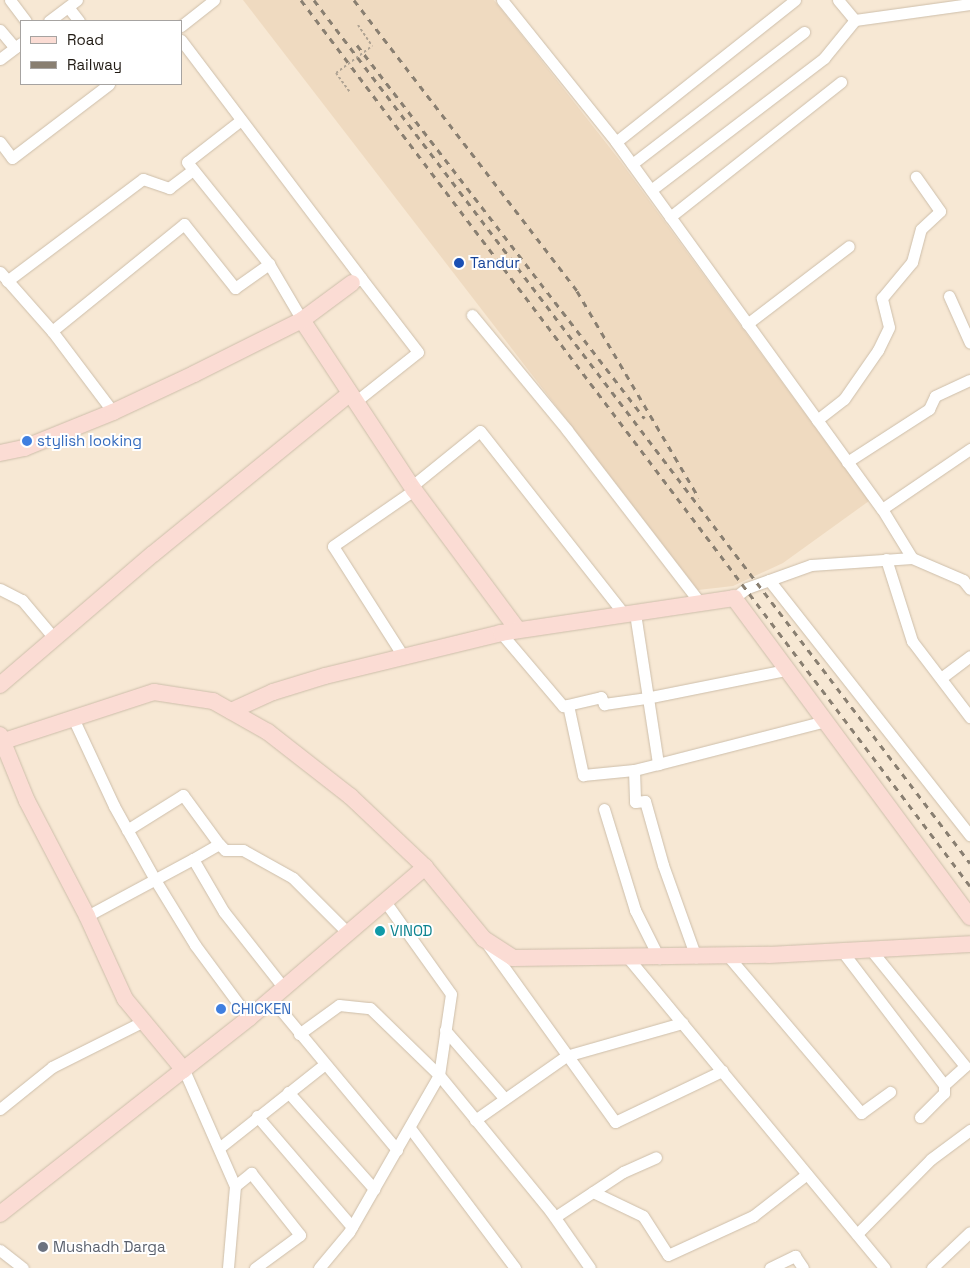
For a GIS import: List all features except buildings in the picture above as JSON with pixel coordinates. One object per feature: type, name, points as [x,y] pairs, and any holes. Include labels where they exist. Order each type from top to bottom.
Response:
[{"type":"street","points":[[10,0],[25,20]]},
{"type":"street","points":[[51,20],[78,0]]},
{"type":"street","points":[[182,25],[214,0]]},
{"type":"street","points":[[502,0],[616,142],[882,509],[912,558]]},
{"type":"street","points":[[616,142],[795,0]]},
{"type":"street","points":[[838,0],[855,20]]},
{"type":"street","points":[[650,190],[824,58],[855,20],[970,4]]},
{"type":"street","points":[[68,7],[78,20]]},
{"type":"street","points":[[0,30],[18,45],[0,59]]},
{"type":"street","points":[[632,164],[804,32]]},
{"type":"street","points":[[0,685],[54,638],[352,398],[418,352],[357,281],[242,120],[182,41]]},
{"type":"street","points":[[670,217],[841,82]]},
{"type":"street","points":[[0,142],[12,158],[108,85]]},
{"type":"street","points":[[242,120],[187,162],[268,264],[352,398],[413,488],[518,630]]},
{"type":"street","points":[[113,412],[52,330],[4,277],[144,179],[169,188],[193,170]]},
{"type":"street","points":[[817,420],[844,399],[878,350],[889,327],[882,298],[912,262],[921,230],[940,212],[916,177]]},
{"type":"street","points":[[52,330],[184,224],[234,288],[268,264]]},
{"type":"street","points":[[747,324],[849,246]]},
{"type":"street","points":[[0,453],[24,448],[113,412],[302,320],[357,281]]},
{"type":"street","points":[[949,296],[970,343]]},
{"type":"street","points":[[472,315],[567,430],[700,603]]},
{"type":"street","points":[[847,462],[929,409],[935,396],[970,380]]},
{"type":"street","points":[[403,656],[333,546],[413,488],[480,431],[630,613],[658,764]]},
{"type":"street","points":[[882,509],[970,449]]},
{"type":"street","points":[[232,711],[273,692],[403,656],[501,633],[734,598],[746,588],[811,565],[912,558],[963,580],[970,588]]},
{"type":"street","points":[[886,559],[912,641],[969,714]]},
{"type":"street","points":[[769,580],[970,835]]},
{"type":"street","points":[[0,589],[22,600],[54,638]]},
{"type":"street","points":[[734,598],[970,917]]},
{"type":"street","points":[[501,633],[563,706],[600,697],[604,704],[646,698],[786,670]]},
{"type":"street","points":[[941,678],[970,656]]},
{"type":"street","points":[[228,1268],[235,1186],[219,1148],[184,1070],[125,999],[87,916],[27,801],[2,738],[154,692],[213,701],[268,732],[350,796],[426,867],[484,939],[615,1122],[722,1071]]},
{"type":"street","points":[[568,705],[583,775],[634,770],[826,722]]},
{"type":"street","points":[[73,718],[127,830],[156,881],[195,945],[249,1018]]},
{"type":"street","points":[[634,770],[635,802],[646,801],[663,866],[696,957]]},
{"type":"street","points":[[127,830],[183,795],[218,844],[225,850],[243,850],[293,878],[348,932]]},
{"type":"street","points":[[604,809],[635,910],[659,958]]},
{"type":"street","points":[[87,916],[156,881],[218,844]]},
{"type":"street","points":[[193,859],[224,912],[283,986]]},
{"type":"street","points":[[0,1214],[249,1018],[270,997],[384,900],[426,867]]},
{"type":"street","points":[[319,1268],[352,1227],[410,1128],[438,1075],[451,994],[384,900]]},
{"type":"street","points":[[484,939],[513,958],[629,959],[696,957],[970,944]]},
{"type":"street","points":[[871,950],[965,1066],[944,1085]]},
{"type":"street","points":[[842,951],[944,1085],[944,1093],[920,1117]]},
{"type":"street","points":[[728,956],[860,1113],[890,1092]]},
{"type":"street","points":[[629,959],[885,1268]]},
{"type":"street","points":[[270,997],[397,1150]]},
{"type":"street","points":[[299,1034],[339,1005],[370,1008],[438,1075],[555,1217],[590,1268]]},
{"type":"street","points":[[0,1109],[52,1067],[144,1021]]},
{"type":"street","points":[[475,1120],[566,1056],[682,1023]]},
{"type":"street","points":[[445,1030],[505,1099]]},
{"type":"street","points":[[219,1148],[325,1064]]},
{"type":"street","points":[[288,1092],[374,1189]]},
{"type":"street","points":[[257,1116],[352,1227]]},
{"type":"street","points":[[410,1128],[515,1268]]},
{"type":"street","points":[[857,1234],[931,1159],[970,1130]]},
{"type":"street","points":[[555,1217],[622,1172],[656,1157]]},
{"type":"street","points":[[235,1186],[251,1173],[300,1235],[254,1268]]},
{"type":"street","points":[[593,1192],[643,1216],[668,1255],[754,1216],[807,1174]]},
{"type":"street","points":[[932,1268],[970,1232]]},
{"type":"street","points":[[0,1250],[23,1268]]},
{"type":"street","points":[[770,1268],[795,1256],[803,1268]]},
{"type":"path","points":[[350,92],[336,73],[372,46],[358,25]]},
{"type":"shaded area","points":[[243,0],[494,0],[621,162],[869,501],[783,563],[733,586],[698,590]]},
{"type":"railway","points":[[301,0],[970,886]]},
{"type":"railway","points":[[314,0],[970,863]]},
{"type":"railway","points":[[354,0],[577,291],[699,498]]},
{"type":"railway","points":[[357,45],[644,418]]},
{"type":"place","name":"Tandur","points":[[459,263]]},
{"type":"place","name":"stylish looking","points":[[27,441]]},
{"type":"place","name":"VINOD","points":[[380,931]]},
{"type":"place","name":"CHICKEN","points":[[221,1009]]},
{"type":"place","name":"Mushadh Darga","points":[[43,1247]]}]
